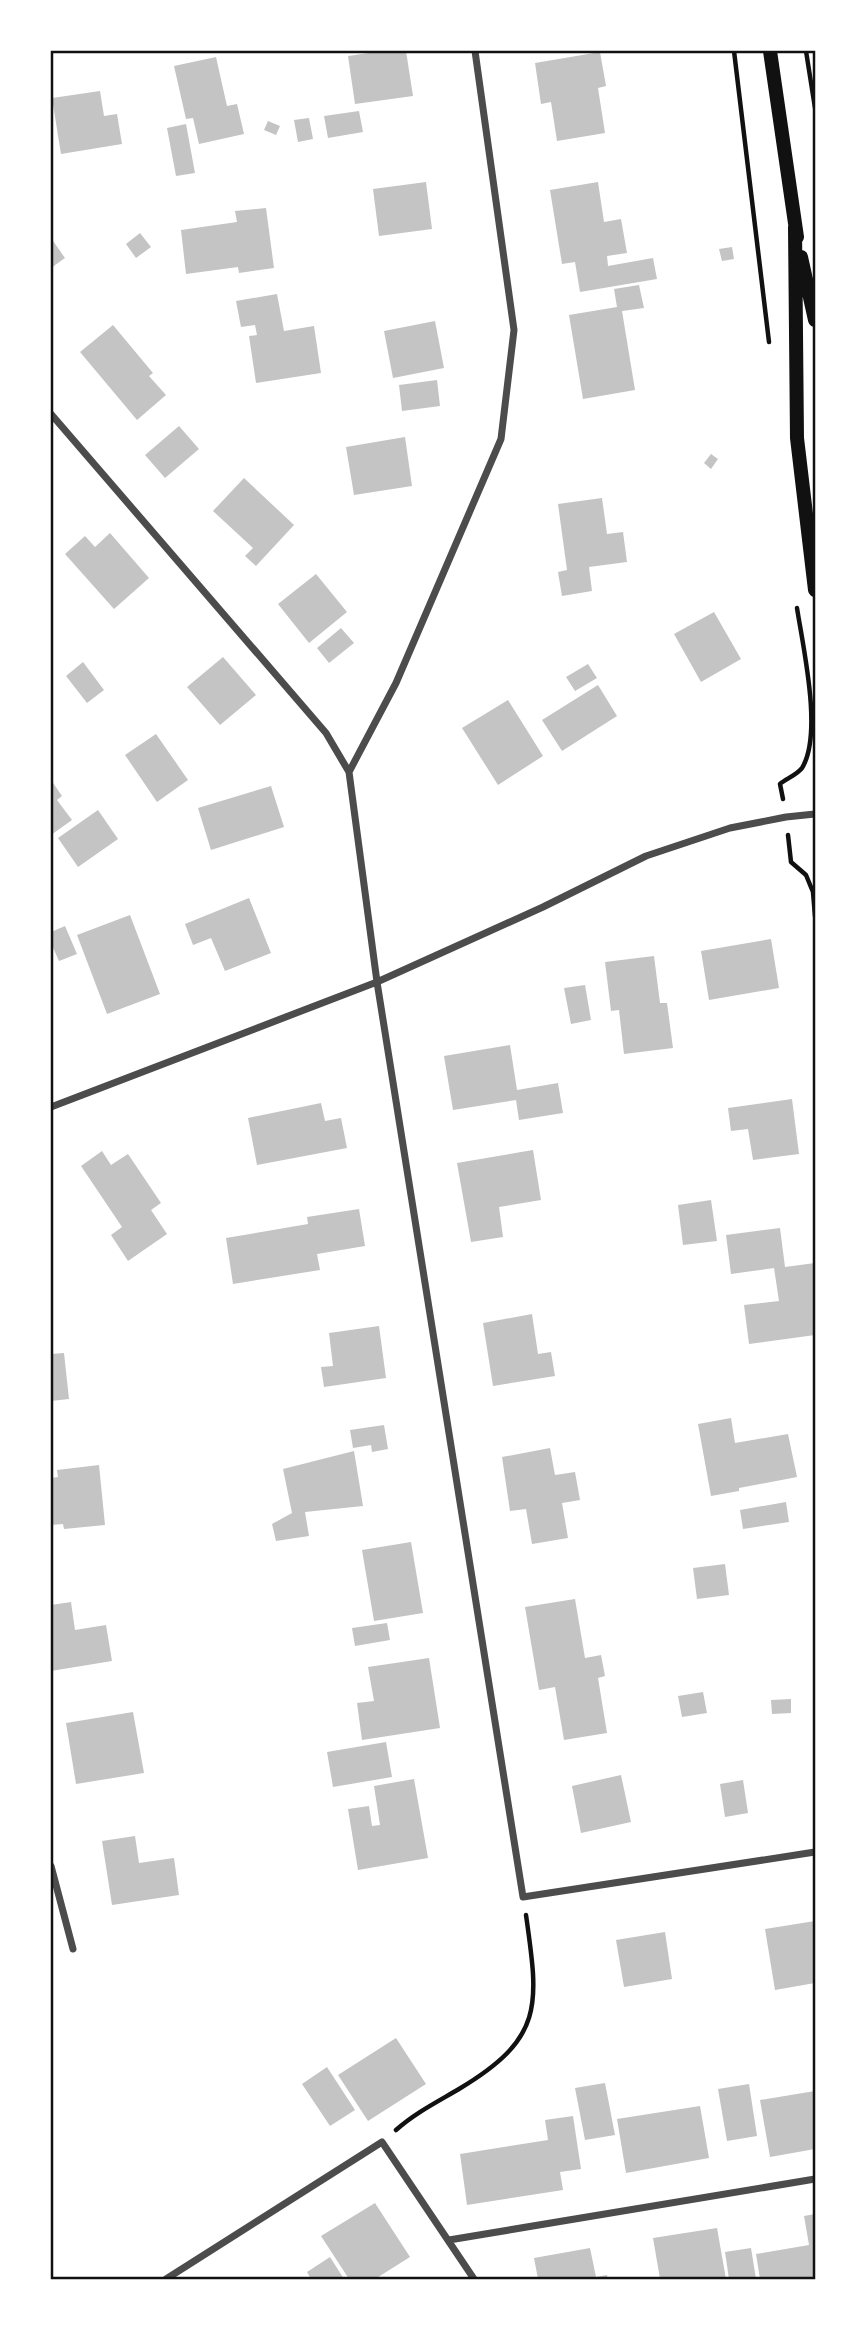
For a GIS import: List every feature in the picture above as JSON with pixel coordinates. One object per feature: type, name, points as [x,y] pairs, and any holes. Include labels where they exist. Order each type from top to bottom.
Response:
[{"type":"main road","points":[[770,51],[795,228],[815,320]]},
{"type":"main road","points":[[795,228],[797,438],[815,590]]},
{"type":"street","points":[[349,772],[396,682],[501,439],[514,330],[475,51]]},
{"type":"street","points":[[51,414],[326,733],[349,772],[377,982],[523,1897],[815,1852]]},
{"type":"street","points":[[51,1107],[377,982],[543,907],[646,856],[730,828],[815,814]]},
{"type":"street","points":[[51,1866],[73,1950]]},
{"type":"street","points":[[166,2279],[382,2142],[474,2279]]},
{"type":"street","points":[[449,2240],[815,2179]]},
{"type":"path","points":[[807,51],[815,108]]},
{"type":"path","points":[[382,2142],[408,2119],[485,2073],[515,2046],[529,2022],[534,1993],[533,1960],[523,1897]]},
{"type":"building","points":[[406,51],[413,96],[355,104],[348,56]]},
{"type":"building","points":[[600,52],[606,86],[598,88],[605,133],[557,141],[551,102],[541,104],[535,63]]},
{"type":"building","points":[[216,57],[227,106],[237,104],[244,134],[199,144],[193,118],[186,119],[174,66]]},
{"type":"building","points":[[100,91],[104,116],[117,114],[122,144],[61,154],[52,98]]},
{"type":"building","points":[[359,111],[363,132],[328,138],[324,116]]},
{"type":"building","points":[[309,118],[313,139],[298,142],[294,120]]},
{"type":"building","points":[[268,121],[280,126],[276,135],[264,130]]},
{"type":"building","points":[[186,124],[195,173],[176,176],[167,128]]},
{"type":"building","points":[[426,182],[432,229],[379,236],[373,189]]},
{"type":"building","points":[[598,182],[604,222],[621,219],[627,253],[607,256],[608,266],[653,258],[657,279],[580,292],[575,262],[562,264],[550,190]]},
{"type":"building","points":[[266,208],[274,268],[239,273],[238,267],[186,274],[181,230],[237,222],[235,211]]},
{"type":"building","points":[[140,233],[151,247],[136,258],[126,244]]},
{"type":"building","points":[[51,238],[65,258],[51,268]]},
{"type":"building","points":[[732,247],[734,259],[722,261],[719,249]]},
{"type":"building","points":[[639,285],[644,308],[622,311],[635,390],[583,399],[569,315],[617,307],[614,289]]},
{"type":"building","points":[[277,294],[284,331],[314,326],[321,373],[256,383],[249,336],[257,335],[255,325],[241,327],[236,301]]},
{"type":"building","points":[[435,321],[444,368],[393,378],[384,331]]},
{"type":"building","points":[[113,325],[153,373],[149,376],[166,395],[137,420],[80,352]]},
{"type":"building","points":[[437,380],[440,406],[402,411],[399,385]]},
{"type":"building","points":[[179,426],[199,449],[165,478],[145,455]]},
{"type":"building","points":[[405,437],[412,486],[354,495],[346,447]]},
{"type":"building","points":[[711,454],[718,459],[711,469],[704,463]]},
{"type":"building","points":[[244,478],[294,525],[256,566],[245,556],[253,548],[213,511]]},
{"type":"building","points":[[602,498],[607,534],[623,532],[627,562],[589,567],[592,591],[562,596],[558,572],[567,570],[558,504]]},
{"type":"building","points":[[110,533],[149,578],[114,609],[65,554],[85,536],[95,547]]},
{"type":"building","points":[[316,574],[347,612],[309,643],[278,604]]},
{"type":"building","points":[[714,612],[741,659],[701,682],[674,634]]},
{"type":"building","points":[[341,628],[354,643],[329,663],[317,648]]},
{"type":"building","points":[[223,657],[256,695],[220,725],[187,687]]},
{"type":"building","points":[[83,662],[104,690],[87,703],[66,676]]},
{"type":"building","points":[[588,664],[597,678],[575,691],[566,677]]},
{"type":"building","points":[[598,685],[617,716],[562,751],[542,720]]},
{"type":"building","points":[[508,700],[543,756],[498,785],[462,728]]},
{"type":"building","points":[[156,734],[188,780],[157,802],[125,755]]},
{"type":"building","points":[[51,780],[62,796],[57,800],[72,820],[51,835]]},
{"type":"building","points":[[271,786],[284,827],[211,850],[198,808]]},
{"type":"building","points":[[98,810],[118,839],[78,867],[58,838]]},
{"type":"building","points":[[249,898],[271,953],[225,971],[211,938],[193,945],[185,924]]},
{"type":"building","points":[[130,915],[160,994],[107,1014],[77,935]]},
{"type":"building","points":[[65,926],[77,954],[59,961],[51,943],[51,932]]},
{"type":"building","points":[[771,939],[779,988],[709,1000],[701,951]]},
{"type":"building","points":[[654,956],[660,1003],[667,1003],[673,1048],[624,1054],[619,1010],[611,1011],[605,962]]},
{"type":"building","points":[[585,985],[591,1020],[571,1024],[564,988]]},
{"type":"building","points":[[510,1045],[517,1090],[558,1083],[563,1113],[519,1120],[516,1100],[453,1110],[444,1056]]},
{"type":"building","points":[[792,1099],[799,1154],[753,1160],[748,1129],[731,1131],[728,1108]]},
{"type":"building","points":[[321,1103],[325,1121],[341,1118],[347,1148],[257,1165],[248,1118]]},
{"type":"building","points":[[533,1150],[541,1200],[499,1207],[503,1237],[471,1242],[457,1163]]},
{"type":"building","points":[[102,1151],[111,1165],[128,1154],[161,1203],[151,1210],[167,1234],[128,1261],[111,1235],[122,1227],[81,1166]]},
{"type":"building","points":[[711,1200],[717,1241],[683,1245],[678,1205]]},
{"type":"building","points":[[359,1209],[365,1246],[317,1254],[320,1270],[233,1284],[226,1238],[308,1224],[307,1217]]},
{"type":"building","points":[[780,1228],[785,1267],[815,1263],[815,1335],[749,1344],[744,1305],[779,1301],[774,1268],[731,1274],[726,1235]]},
{"type":"building","points":[[532,1314],[538,1354],[551,1352],[555,1376],[493,1386],[483,1323]]},
{"type":"building","points":[[379,1326],[386,1378],[324,1387],[321,1367],[333,1366],[329,1333]]},
{"type":"building","points":[[64,1353],[69,1399],[51,1401],[51,1354]]},
{"type":"building","points":[[731,1418],[735,1443],[788,1434],[797,1477],[711,1496],[698,1424]]},
{"type":"building","points":[[384,1425],[388,1449],[372,1452],[371,1445],[353,1448],[350,1430]]},
{"type":"building","points":[[550,1448],[555,1475],[575,1472],[580,1500],[562,1503],[568,1538],[532,1544],[526,1509],[510,1511],[502,1457]]},
{"type":"building","points":[[354,1451],[363,1506],[305,1512],[309,1536],[276,1541],[272,1524],[292,1513],[283,1469]]},
{"type":"building","points":[[99,1465],[105,1525],[64,1529],[63,1524],[51,1525],[51,1478],[58,1477],[57,1470]]},
{"type":"building","points":[[786,1502],[789,1522],[743,1529],[740,1510]]},
{"type":"building","points":[[411,1542],[423,1613],[374,1621],[362,1550]]},
{"type":"building","points":[[725,1564],[729,1595],[697,1599],[693,1568]]},
{"type":"building","points":[[575,1599],[585,1658],[601,1655],[605,1676],[598,1678],[607,1733],[564,1740],[555,1687],[539,1690],[525,1607]]},
{"type":"building","points":[[71,1602],[75,1630],[106,1625],[112,1661],[51,1671],[51,1605]]},
{"type":"building","points":[[387,1623],[390,1640],[355,1646],[352,1628]]},
{"type":"building","points":[[429,1658],[440,1728],[362,1740],[357,1703],[374,1701],[368,1667]]},
{"type":"building","points":[[703,1692],[707,1713],[682,1717],[678,1696]]},
{"type":"building","points":[[791,1699],[791,1713],[772,1714],[771,1700]]},
{"type":"building","points":[[133,1712],[144,1773],[76,1784],[66,1723]]},
{"type":"building","points":[[386,1742],[392,1777],[333,1787],[327,1752]]},
{"type":"building","points":[[621,1775],[631,1822],[581,1833],[572,1786]]},
{"type":"building","points":[[414,1779],[428,1858],[358,1870],[348,1809],[369,1806],[372,1826],[380,1825],[374,1786]]},
{"type":"building","points":[[743,1780],[748,1813],[725,1817],[720,1784]]},
{"type":"building","points":[[135,1836],[139,1863],[174,1858],[179,1895],[112,1905],[102,1841]]},
{"type":"building","points":[[815,1921],[815,1983],[775,1990],[765,1929]]},
{"type":"building","points":[[665,1932],[672,1979],[624,1987],[616,1940]]},
{"type":"building","points":[[396,2038],[426,2084],[368,2121],[338,2075]]},
{"type":"building","points":[[327,2067],[355,2110],[330,2126],[302,2084]]},
{"type":"building","points":[[605,2083],[615,2135],[585,2140],[575,2088]]},
{"type":"building","points":[[749,2084],[757,2136],[727,2141],[718,2089]]},
{"type":"building","points":[[815,2091],[815,2149],[770,2157],[760,2100]]},
{"type":"building","points":[[700,2106],[709,2158],[626,2173],[617,2119]]},
{"type":"building","points":[[573,2116],[581,2169],[560,2172],[563,2190],[467,2205],[460,2154],[548,2140],[545,2120]]},
{"type":"building","points":[[375,2203],[410,2257],[375,2279],[349,2279],[321,2236]]},
{"type":"building","points":[[815,2214],[815,2279],[760,2279],[756,2254],[809,2245],[804,2216]]},
{"type":"building","points":[[717,2228],[726,2279],[660,2279],[653,2238]]},
{"type":"building","points":[[590,2248],[596,2277],[607,2275],[608,2279],[538,2279],[534,2258]]},
{"type":"building","points":[[751,2248],[756,2279],[729,2279],[725,2252]]},
{"type":"building","points":[[330,2257],[344,2279],[311,2279],[307,2272]]}]
